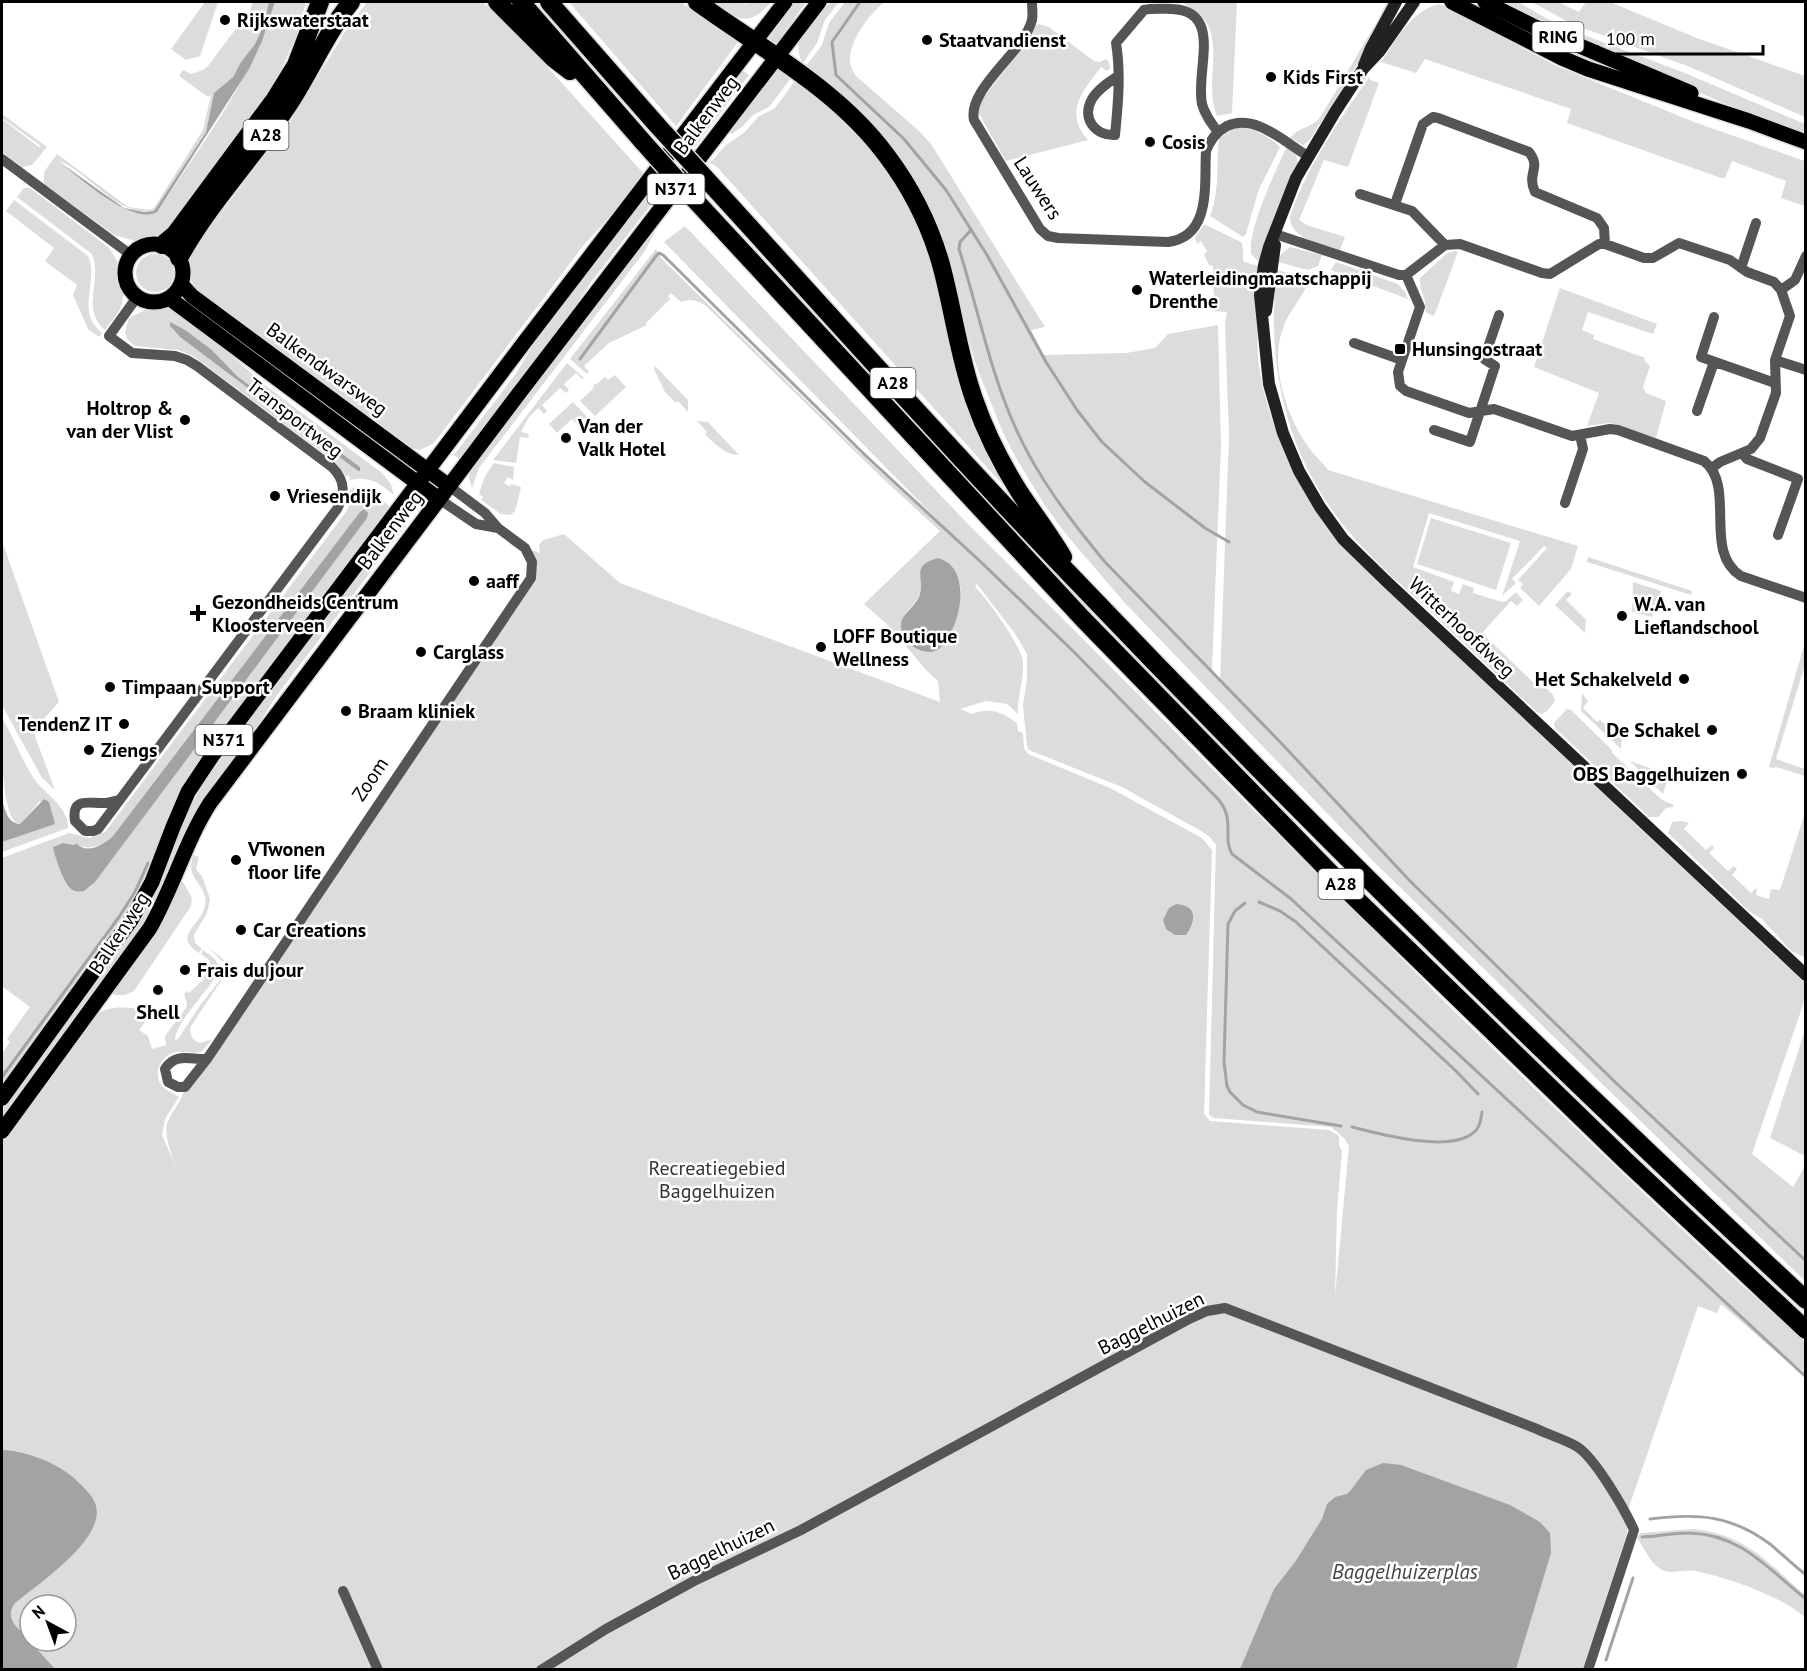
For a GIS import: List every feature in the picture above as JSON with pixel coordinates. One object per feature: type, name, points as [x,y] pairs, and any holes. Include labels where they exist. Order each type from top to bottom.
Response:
[{"type":"highway","name":"A28","points":[[162,245],[175,234],[275,99],[296,65],[320,2]]},
{"type":"highway","name":"A28","points":[[179,258],[204,219],[288,105],[351,2]]},
{"type":"highway","name":"A28","points":[[497,2],[553,58],[601,95]]},
{"type":"highway","name":"A28","points":[[521,2],[694,199],[1083,620],[1352,895],[1626,1161],[1806,1329]]},
{"type":"highway","name":"A28","points":[[549,2],[657,125],[972,471],[1079,584],[1368,879],[1640,1146],[1806,1300]]},
{"type":"highway","name":"A28","points":[[697,2],[777,57],[852,116],[886,154],[912,193],[923,215],[940,263],[965,372],[986,428],[1020,493],[1051,537],[1079,584]]},
{"type":"main road","name":"Balkenweg","points":[[2,1098],[131,920],[152,882],[180,808],[199,775],[785,2]]},
{"type":"main road","name":"Balkenweg","points":[[2,1131],[150,928],[165,902],[195,828],[210,803],[819,2]]},
{"type":"main road","name":"RING","points":[[1452,2],[1588,69],[1749,121],[1806,142]]},
{"type":"main road","name":"RING","points":[[1485,2],[1535,27],[1749,121]]},
{"type":"main road","points":[[162,245],[179,258],[183,271],[181,284],[169,298],[152,302],[137,297],[131,291],[125,273],[131,255],[146,246],[162,245]]},
{"type":"main road","name":"Balkendwarsweg","points":[[181,284],[192,296],[449,486]]},
{"type":"main road","name":"Balkendwarsweg","points":[[169,298],[418,484]]},
{"type":"main road","name":"Zoom","points":[[418,484],[440,499]]},
{"type":"street","name":"Lauwers","points":[[1032,2],[1032,20],[1026,33],[976,99],[973,115],[1040,228],[1048,236],[1168,242],[1184,238],[1201,220],[1206,151],[1211,139],[1218,132]]},
{"type":"street","name":"Witterhoofdweg","points":[[1363,69],[1371,48],[1396,2]]},
{"type":"street","name":"Witterhoofdweg","points":[[1414,2],[1379,52],[1363,69],[1308,156],[1296,178],[1275,234],[1275,251],[1264,324],[1265,357],[1269,384],[1283,434],[1304,480],[1343,539],[1805,974]]},
{"type":"street","points":[[1118,76],[1101,88],[1089,107],[1089,118],[1093,127],[1105,135],[1115,135],[1118,76],[1116,43],[1139,14],[1149,9],[1178,6],[1191,12],[1202,26],[1202,103],[1210,123],[1218,132],[1232,124],[1245,122],[1263,128],[1308,156]]},
{"type":"street","points":[[1395,204],[1423,123],[1433,117],[1529,152],[1534,159],[1535,168],[1531,177],[1535,192],[1597,218],[1604,228],[1605,244]]},
{"type":"street","points":[[2,159],[131,255]]},
{"type":"street","points":[[1360,194],[1412,211],[1445,245]]},
{"type":"street","points":[[1741,268],[1756,224]]},
{"type":"street","points":[[1275,234],[1393,274],[1406,275],[1445,245],[1460,244],[1550,274],[1594,246],[1605,244],[1644,258],[1653,258],[1679,243],[1730,260],[1747,272],[1774,282],[1781,290],[1790,316],[1775,360],[1776,393],[1760,438],[1751,449],[1720,462],[1713,468]]},
{"type":"street","points":[[1781,290],[1796,280],[1806,256]]},
{"type":"street","points":[[1406,275],[1420,307],[1398,372],[1398,380],[1406,391],[1469,413],[1494,409],[1572,436],[1610,429],[1618,430],[1704,461],[1713,468],[1717,482],[1726,562],[1733,571],[1741,576],[1806,598]]},
{"type":"street","name":"Transportweg","points":[[119,800],[337,509],[344,493],[341,479],[332,467],[197,366],[175,356],[132,353],[109,336],[137,297]]},
{"type":"street","points":[[1434,430],[1470,442],[1495,366],[1485,359],[1499,315]]},
{"type":"street","points":[[1714,317],[1701,357],[1775,383]]},
{"type":"street","points":[[1354,343],[1402,360]]},
{"type":"street","points":[[1775,360],[1806,370]]},
{"type":"street","points":[[1697,411],[1714,362]]},
{"type":"street","points":[[1564,503],[1583,449],[1580,435]]},
{"type":"street","points":[[1742,453],[1747,459],[1798,478],[1778,535]]},
{"type":"street","name":"Zoom","points":[[207,1059],[531,578],[532,562],[525,548],[498,528],[485,513],[449,486]]},
{"type":"street","name":"Zoom","points":[[440,499],[477,524],[498,528]]},
{"type":"street","name":"Baggelhuizen","points":[[542,1670],[606,1629],[812,1525],[1188,1320],[1207,1311],[1225,1308],[1537,1429],[1575,1445],[1586,1454],[1628,1516],[1634,1530],[1588,1670]]},
{"type":"street","points":[[343,1591],[378,1670]]},
{"type":"green space","points":[[205,2],[218,2],[200,56],[186,60],[171,49]]},
{"type":"green space","points":[[253,2],[269,2],[264,25],[255,44],[233,77],[214,93],[206,132],[154,211],[140,211],[127,207],[115,201],[71,167],[59,161],[124,209],[142,214],[151,213],[159,209],[209,135],[240,83],[266,30],[275,2],[306,2],[296,37],[278,76],[213,167],[194,201],[162,235],[139,242],[114,235],[44,184],[44,172],[57,154],[128,207],[150,210],[154,208],[203,130],[211,95],[208,97],[179,76],[183,70],[191,74],[208,66],[250,10]]},
{"type":"green space","points":[[367,2],[482,2],[506,21],[644,174],[622,203],[583,246],[434,443],[420,450],[407,447],[204,298],[193,283],[189,270],[191,257],[200,240],[290,122],[348,27]]},
{"type":"green space","points":[[569,2],[681,2],[738,42],[676,126]]},
{"type":"green space","points":[[713,2],[746,4],[748,2],[771,2],[756,16],[743,18],[736,17]]},
{"type":"green space","points":[[792,2],[806,2],[774,48],[764,40]]},
{"type":"green space","points":[[831,2],[839,2],[825,20],[817,43],[803,63],[799,54],[801,37],[811,22]]},
{"type":"green space","points":[[845,2],[884,2],[866,21],[852,46],[850,63],[852,68],[856,76],[931,144],[1045,327],[1031,330],[1044,355],[1126,353],[1155,348],[1168,334],[1218,325],[1221,445],[1212,669],[1220,680],[1229,436],[1225,324],[1227,312],[1214,311],[1213,266],[1209,265],[1204,255],[1207,251],[1201,241],[1197,244],[1195,237],[1206,225],[1241,242],[1244,262],[1262,267],[1258,359],[1266,399],[1279,438],[1298,480],[1334,533],[1379,583],[1805,983],[1805,999],[1752,1154],[1793,1187],[1805,1166],[1805,1281],[1374,862],[1124,602],[1065,533],[1044,504],[1003,433],[977,368],[946,260],[916,184],[885,137],[859,110],[806,66],[822,45],[829,23]]},
{"type":"green space","points":[[1183,2],[1237,2],[1232,113],[1217,116],[1212,94],[1213,49],[1209,27],[1204,19]]},
{"type":"green space","points":[[1387,2],[1391,4],[1349,79],[1309,141],[1303,145],[1290,138],[1321,116]]},
{"type":"green space","points":[[1495,2],[1518,2],[1560,26],[1685,73],[1805,124],[1805,134],[1721,102]]},
{"type":"green space","points":[[1532,2],[1558,2],[1579,12],[1586,2],[1610,2],[1697,38],[1805,76],[1805,117],[1690,67],[1572,24]]},
{"type":"green space","points":[[1440,4],[1554,65],[1694,122],[1805,161],[1805,206],[1781,198],[1786,181],[1732,161],[1725,178],[1721,178],[1567,123],[1571,109],[1425,59],[1416,73],[1381,62],[1413,19],[1430,7]]},
{"type":"green space","points":[[1039,24],[1049,27],[1094,61],[1100,62],[1106,59],[1110,68],[1107,71],[1101,67],[1078,102],[1077,120],[1088,140],[1006,161],[978,112],[981,101]]},
{"type":"green space","points":[[776,67],[791,78],[769,107],[753,115],[742,127],[731,134],[727,131]]},
{"type":"green space","points":[[740,69],[749,75],[695,147],[689,140]]},
{"type":"green space","points":[[1369,77],[1370,80],[1379,83],[1348,167],[1324,160],[1299,220],[1307,225],[1345,237],[1340,250],[1301,236],[1295,231],[1290,217],[1315,162],[1335,127]]},
{"type":"green space","points":[[795,81],[833,111],[862,139],[883,164],[912,209],[931,256],[959,359],[1028,513],[717,167],[710,163],[726,145],[745,132],[758,117],[775,108]]},
{"type":"green space","points":[[2,114],[47,147],[32,165],[22,167],[2,152],[2,119],[39,147],[41,146],[2,118]]},
{"type":"green space","points":[[1241,127],[1262,134],[1280,147],[1259,189],[1246,234],[1243,237],[1210,216],[1216,188],[1219,139],[1232,129]]},
{"type":"green space","points":[[1286,148],[1296,155],[1298,164],[1264,262],[1258,261],[1251,254],[1254,230],[1263,201]]},
{"type":"green space","points":[[653,185],[660,193],[591,282],[562,327],[461,460],[454,455],[515,375],[547,322]]},
{"type":"green space","points":[[24,188],[30,188],[108,247],[117,261],[122,277],[122,303],[105,330],[94,312],[95,264],[92,254],[17,197]]},
{"type":"green space","points":[[14,200],[88,256],[91,276],[88,305],[94,324],[102,333],[99,337],[88,329],[73,295],[77,285],[45,261],[54,248],[6,211]]},
{"type":"green space","points":[[658,225],[645,251],[479,468],[472,488],[469,477],[473,463]]},
{"type":"green space","name":"Recreatiegebied Baggelhuizen","points":[[685,226],[967,523],[1452,1009],[1725,1270],[1805,1342],[1805,1377],[1721,1304],[1717,1313],[1698,1306],[1628,1510],[1627,1534],[1583,1669],[2,1669],[2,1142],[99,1013],[113,1008],[134,1008],[138,1017],[145,1022],[139,1030],[148,1036],[152,1049],[166,1045],[165,1036],[186,1008],[184,994],[187,991],[189,993],[211,970],[210,961],[201,954],[203,950],[217,962],[218,972],[181,1024],[175,1040],[178,1039],[201,1004],[225,974],[223,962],[207,946],[223,959],[227,972],[191,1026],[190,1032],[193,1039],[200,1043],[213,1039],[201,1052],[171,1054],[162,1061],[158,1071],[162,1086],[179,1097],[165,1119],[162,1135],[177,1168],[169,1147],[166,1128],[185,1087],[531,578],[525,548],[540,553],[539,545],[543,540],[564,534],[620,583],[940,702],[938,681],[888,625],[864,604],[940,531],[880,476],[706,306],[694,300],[681,302],[671,293],[668,296],[670,299],[646,323],[647,325],[609,343],[584,366],[589,372],[587,374],[570,359],[656,249],[662,259],[861,454],[970,553],[664,242]],"holes":[[[937,558],[955,570],[961,591],[904,615],[919,595],[921,571],[925,564]],[[977,584],[1016,635],[1027,654],[1027,679],[1023,705],[1029,750],[1122,787],[1201,831],[1216,845],[1209,1115],[1214,1118],[1331,1127],[1344,1138],[1349,1146],[1335,1296],[1337,1210],[1342,1151],[1339,1136],[1329,1130],[1210,1121],[1204,1114],[1212,850],[1202,838],[1110,788],[1028,754],[1024,748],[1023,733],[1018,731],[1017,723],[1006,716],[990,711],[972,714],[960,709],[986,701],[1007,704],[1018,714],[1023,669],[1021,656],[1004,624],[975,587]]]},
{"type":"green space","points":[[1290,247],[1322,255],[1318,266],[1308,270],[1278,262],[1281,254]]},
{"type":"green space","points":[[1458,252],[1434,316],[1425,312],[1420,278],[1446,254]]},
{"type":"green space","points":[[155,254],[168,260],[174,273],[168,286],[155,292],[142,286],[136,273],[142,260]]},
{"type":"green space","points":[[1336,262],[1398,284],[1408,299],[1331,270]]},
{"type":"green space","points":[[1277,270],[1303,277],[1307,284],[1283,328],[1279,341],[1279,371],[1291,416],[1310,449],[1328,470],[1578,546],[1571,569],[1539,606],[1520,588],[1523,584],[1518,580],[1547,548],[1544,546],[1512,579],[1516,583],[1502,596],[1520,541],[1429,513],[1413,567],[1454,582],[1451,591],[1459,594],[1463,584],[1474,588],[1473,593],[1502,602],[1516,592],[1523,600],[1517,606],[1511,601],[1482,633],[1539,688],[1545,687],[1553,695],[1555,701],[1547,711],[1542,714],[1537,712],[1380,565],[1339,520],[1318,489],[1301,455],[1288,421],[1280,384],[1275,347],[1274,309]]},
{"type":"green space","points":[[1560,288],[1657,324],[1653,334],[1588,312],[1582,330],[1594,335],[1593,339],[1645,358],[1644,360],[1650,366],[1643,387],[1646,393],[1666,401],[1656,438],[1609,423],[1587,426],[1599,393],[1534,367]]},
{"type":"green space","points":[[168,307],[188,317],[266,386],[382,473],[391,484],[394,495],[374,482],[363,479],[350,480],[335,462],[193,356],[178,350],[135,346],[127,339],[125,332],[129,318],[147,309]],"holes":[[[172,323],[212,350],[237,376],[360,467],[360,471],[180,337],[172,329]]]},
{"type":"green space","points":[[567,363],[584,378],[582,379],[576,373],[564,384],[569,390],[566,393],[560,388],[542,405],[547,411],[544,414],[538,408],[529,417],[521,432],[529,434],[528,438],[520,437],[516,463],[493,460]]},
{"type":"green space","points":[[655,366],[688,400],[688,412],[665,392],[654,369]]},
{"type":"green space","points":[[615,375],[626,387],[595,416],[580,401],[593,389],[594,384],[605,377],[608,380]]},
{"type":"green space","points":[[573,402],[587,417],[580,427],[572,419],[557,433],[549,424]]},
{"type":"green space","points":[[697,421],[708,422],[739,455],[729,453],[716,445]]},
{"type":"green space","points":[[494,463],[514,467],[513,480],[508,477],[504,483],[521,487],[515,511],[510,515],[501,514],[481,500],[483,497],[479,494],[485,476]]},
{"type":"green space","points":[[354,487],[363,494],[368,487],[382,496],[381,499],[389,506],[387,510],[389,512],[202,759],[140,895],[2,1087],[2,1054],[10,1042],[7,1039],[30,1007],[2,986],[2,858],[69,833],[89,838],[105,832],[346,512],[349,506],[350,490]],"holes":[[[360,512],[73,890],[68,886],[53,847],[63,843],[93,847],[105,843],[113,836]]]},
{"type":"green space","points":[[400,518],[407,524],[277,695],[246,744],[151,917],[2,1122],[2,1110],[134,931],[158,887],[182,823],[205,780]]},
{"type":"green space","points":[[1431,518],[1511,543],[1496,590],[1417,564]]},
{"type":"green space","points":[[2,541],[59,702],[33,731],[55,790],[42,778],[2,705]]},
{"type":"green space","points":[[1588,557],[1692,591],[1691,595],[1587,562]]},
{"type":"green space","points":[[1633,582],[1661,591],[1652,617],[1632,612]]},
{"type":"green space","points":[[1568,591],[1572,594],[1566,600],[1586,620],[1585,633],[1555,605]]},
{"type":"green space","points":[[1805,642],[1805,665],[1776,759],[1805,769],[1805,776],[1769,767]]},
{"type":"green space","points":[[1582,693],[1588,701],[1583,708],[1597,722],[1600,720],[1607,726],[1611,722],[1622,732],[1621,749],[1581,711]]},
{"type":"green space","points":[[1567,709],[1571,710],[1662,800],[1674,805],[1673,807],[1666,808],[1658,817],[1649,817],[1555,728],[1554,723]]},
{"type":"green space","points":[[2,718],[30,773],[63,810],[68,828],[2,852],[2,842],[55,823],[40,801],[20,824],[13,820],[6,795],[2,760]]},
{"type":"green space","points":[[1630,761],[1669,775],[1663,794]]},
{"type":"green space","points":[[1805,813],[1806,956],[1804,957],[1791,951],[1762,919],[1749,911],[1668,833],[1672,822],[1689,823],[1684,829],[1706,850],[1712,845],[1714,848],[1709,853],[1728,871],[1734,866],[1737,869],[1732,875],[1751,893],[1757,887],[1756,895],[1769,899],[1771,889],[1780,890]]},
{"type":"green space","points":[[193,855],[199,857],[196,869],[202,876],[210,899],[207,913],[194,935],[195,943],[202,949],[199,953],[191,947],[188,941],[190,931],[202,913],[206,900],[192,873]]},
{"type":"green space","points":[[181,882],[192,898],[191,906],[134,991],[125,995],[114,995],[112,992]]},
{"type":"green space","points":[[1805,1030],[1805,1156],[1770,1138]]},
{"type":"green space","points":[[1694,1529],[1728,1537],[1767,1561],[1805,1595],[1805,1617],[1767,1595],[1723,1578],[1695,1571],[1663,1570],[1652,1562],[1637,1538],[1640,1533]]},
{"type":"water","points":[[269,2],[275,2],[262,41],[249,69],[157,212],[146,214],[124,208],[144,212],[154,211],[206,132],[214,93],[233,77],[255,44],[264,25]]},
{"type":"water","points":[[59,162],[124,208],[106,198]]},
{"type":"water","points":[[170,322],[212,350],[237,376],[360,467],[360,471],[180,337],[170,326]]},
{"type":"water","points":[[364,509],[368,513],[367,518],[95,882],[84,891],[72,889],[62,875],[53,847],[63,843],[74,845],[76,843],[80,847],[90,848],[105,843],[113,836]]},
{"type":"water","points":[[937,558],[949,563],[956,573],[960,585],[960,598],[954,627],[947,639],[936,651],[926,652],[908,642],[901,624],[920,594],[921,568],[924,564]]},
{"type":"water","points":[[2,799],[9,818],[20,824],[44,799],[49,802],[55,824],[2,842]]},
{"type":"water","points":[[1176,904],[1188,908],[1193,915],[1192,924],[1186,935],[1175,935],[1166,929],[1163,920],[1169,908]]},
{"type":"water","points":[[2,1450],[30,1455],[49,1462],[74,1478],[91,1496],[95,1503],[97,1516],[92,1530],[82,1545],[69,1559],[28,1593],[18,1593],[18,1601],[11,1611],[11,1618],[18,1628],[18,1653],[40,1653],[55,1669],[2,1669]]},
{"type":"water","name":"Baggelhuizerplas","points":[[1383,1463],[1401,1465],[1510,1505],[1540,1522],[1550,1533],[1551,1553],[1516,1669],[1240,1669],[1274,1589],[1295,1562],[1322,1519],[1327,1504],[1335,1497],[1347,1494],[1366,1470]]},
{"type":"waterway","points":[[860,2],[832,42],[836,75],[904,139],[946,190],[987,255],[1046,362],[1077,410],[1102,442],[1145,482],[1205,528],[1229,542]]},
{"type":"waterway","points":[[971,230],[960,242],[959,249],[1007,407],[1034,465],[1092,547],[1410,881],[1615,1082],[1806,1261]]},
{"type":"waterway","points":[[580,359],[656,256],[659,253],[663,255],[865,455],[1075,653],[1218,799],[1228,821],[1228,841],[1232,854],[1290,898],[1806,1377]]},
{"type":"waterway","points":[[2,1077],[119,917],[135,892],[148,863]]},
{"type":"waterway","points":[[1259,902],[1280,911],[1296,922],[1478,1094]]},
{"type":"waterway","points":[[1245,903],[1235,911],[1228,924],[1224,1062],[1227,1086],[1243,1105],[1257,1112],[1341,1126]]},
{"type":"waterway","points":[[1352,1127],[1414,1140],[1448,1141],[1462,1139],[1473,1133],[1479,1126],[1482,1112]]},
{"type":"waterway","points":[[1650,1519],[1683,1516],[1713,1518],[1741,1527],[1770,1544],[1806,1575]]},
{"type":"waterway","points":[[1642,1537],[1689,1533],[1724,1540],[1753,1555],[1806,1599]]},
{"type":"waterway","points":[[1606,1660],[1633,1578]]},
{"type":"place","name":"Rijkswaterstaat","points":[[225,20]]},
{"type":"place","name":"Staatvandienst","points":[[927,40]]},
{"type":"place","name":"Kids First","points":[[1271,77]]},
{"type":"place","name":"Cosis","points":[[1150,142]]},
{"type":"place","name":"Waterleidingmaatschappij Drenthe","points":[[1137,290]]},
{"type":"place","name":"Hunsingostraat","points":[[1400,349]]},
{"type":"place","name":"Holtrop & van der Vlist","points":[[185,420]]},
{"type":"place","name":"Van der Valk Hotel","points":[[566,438]]},
{"type":"place","name":"Vriesendijk","points":[[275,496]]},
{"type":"place","name":"aaff","points":[[474,581]]},
{"type":"place","name":"Gezondheids Centrum Kloosterveen","points":[[198,613]]},
{"type":"place","name":"W.A. van Lieflandschool","points":[[1622,616]]},
{"type":"place","name":"LOFF Boutique Wellness","points":[[821,647]]},
{"type":"place","name":"Carglass","points":[[421,652]]},
{"type":"place","name":"Het Schakelveld","points":[[1684,679]]},
{"type":"place","name":"Timpaan Support","points":[[110,687]]},
{"type":"place","name":"Braam kliniek","points":[[346,711]]},
{"type":"place","name":"TendenZ IT","points":[[124,724]]},
{"type":"place","name":"De Schakel","points":[[1712,730]]},
{"type":"place","name":"Ziengs","points":[[89,750]]},
{"type":"place","name":"OBS Baggelhuizen","points":[[1742,774]]},
{"type":"place","name":"VTwonen floor life","points":[[236,860]]},
{"type":"place","name":"Car Creations","points":[[241,930]]},
{"type":"place","name":"Frais du jour","points":[[185,970]]},
{"type":"place","name":"Shell","points":[[158,990]]}]
